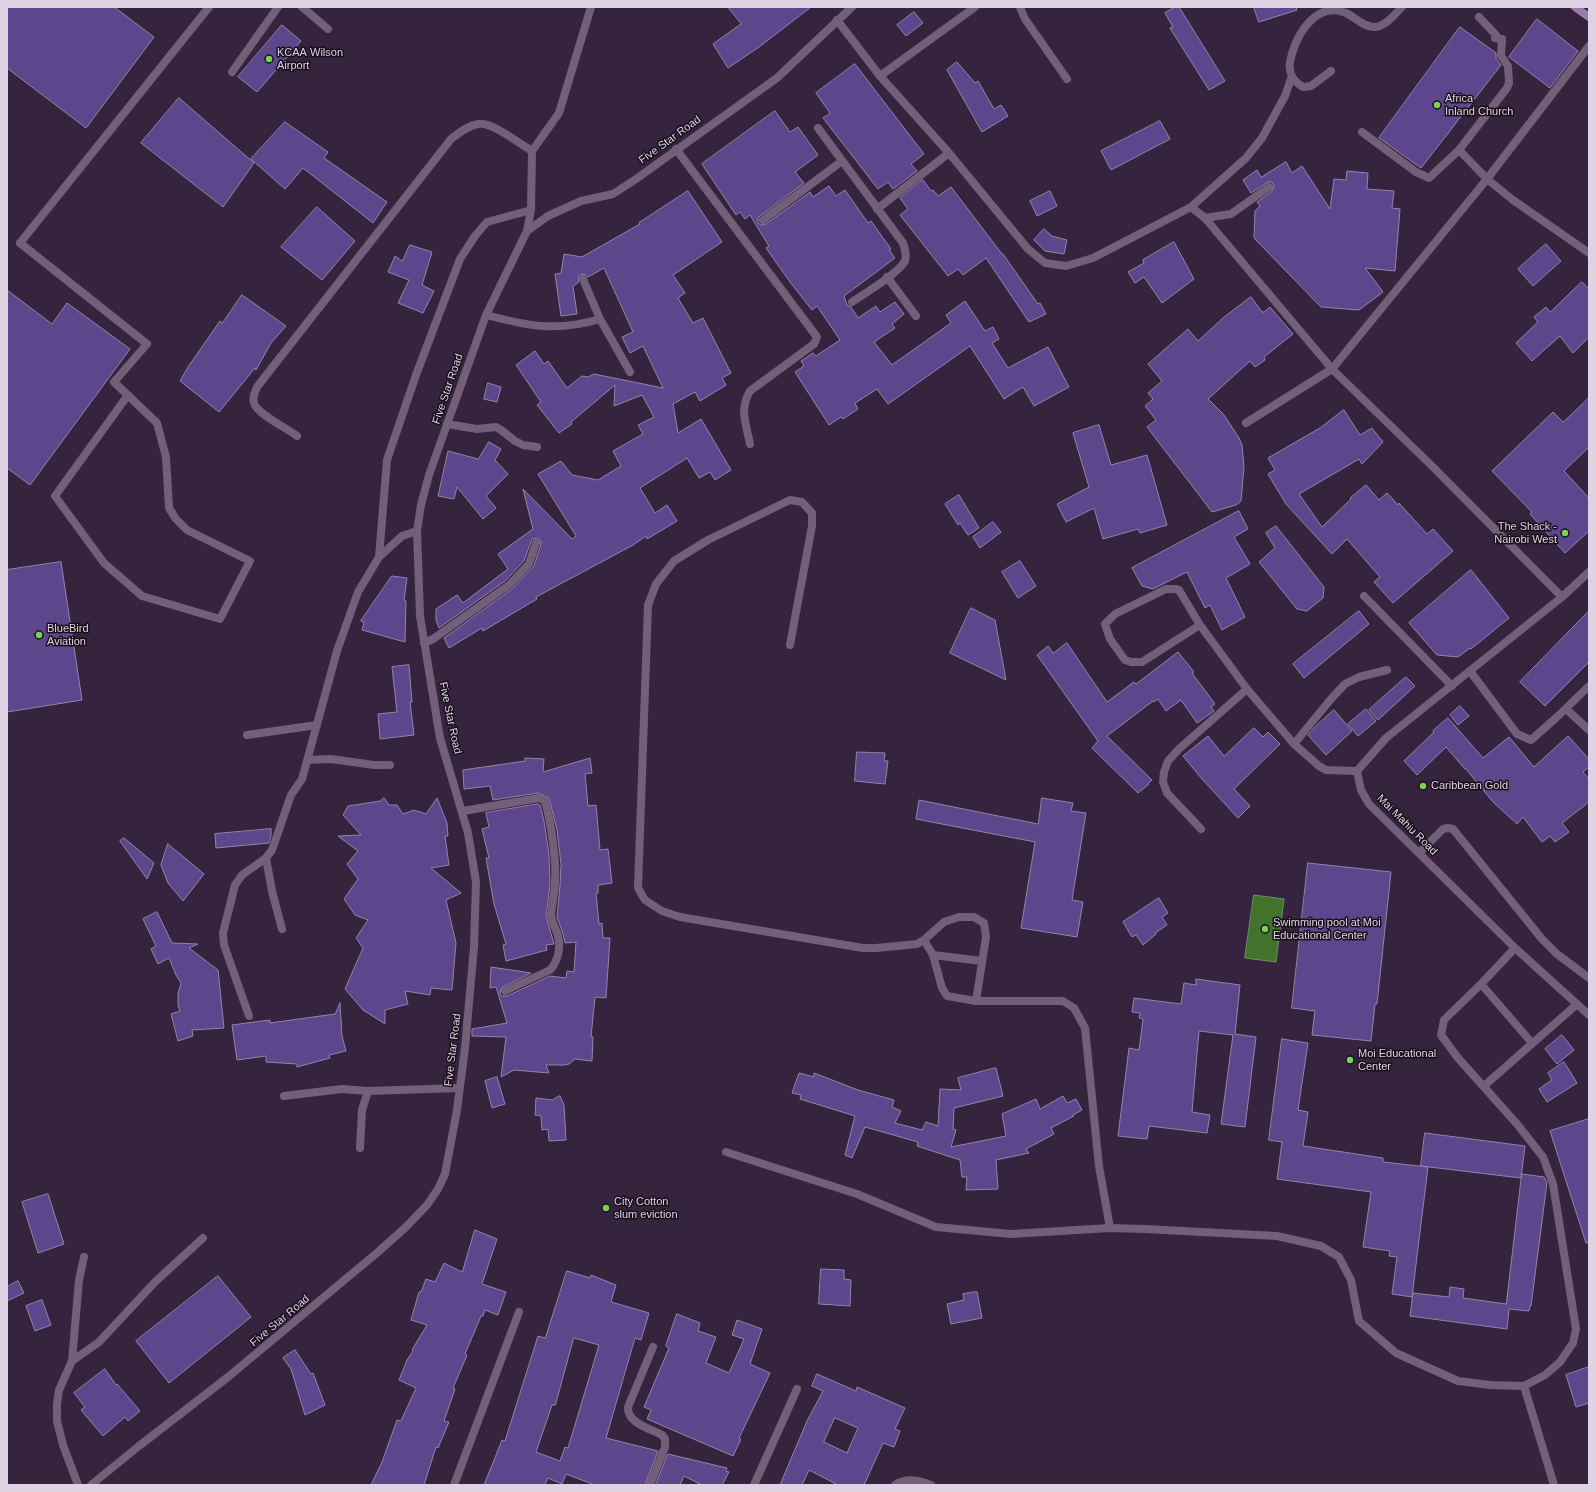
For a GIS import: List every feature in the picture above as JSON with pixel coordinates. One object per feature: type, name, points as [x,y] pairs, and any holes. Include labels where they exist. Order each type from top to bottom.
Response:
[{"type":"main road","points":[[1576,7],[1589,17]]},
{"type":"street","points":[[128,395],[55,496],[104,563],[142,596],[220,619],[250,561],[187,530],[176,519],[169,508],[166,457],[157,423],[128,395],[114,382],[147,344],[20,244],[209,7]]},
{"type":"street","points":[[232,72],[278,7]]},
{"type":"street","points":[[302,7],[328,29]]},
{"type":"street","points":[[528,231],[531,210],[532,151],[559,113],[591,7]]},
{"type":"street","name":"Five Star Road","points":[[91,1485],[228,1378],[328,1295],[406,1227],[428,1205],[438,1189],[444,1174],[452,1138],[471,987],[476,882],[471,847],[463,811],[440,738],[424,643],[420,616],[417,531],[421,505],[429,475],[486,315],[528,231],[548,216],[581,201],[613,194],[777,78],[852,7]]},
{"type":"street","points":[[880,76],[975,7]]},
{"type":"street","points":[[1020,7],[1026,19],[1067,79]]},
{"type":"street","points":[[1330,71],[1311,86],[1307,87],[1299,85],[1292,76],[1289,64],[1294,46],[1302,30],[1314,17],[1332,10],[1344,12],[1371,27],[1377,27],[1385,23],[1402,7]]},
{"type":"street","points":[[1362,132],[1416,172],[1429,178],[1459,150],[1507,88],[1509,83],[1508,66],[1502,56],[1502,39],[1495,38],[1496,35],[1479,17]]},
{"type":"street","points":[[837,20],[880,76],[949,153],[1028,249],[1045,262],[1066,266],[1094,258],[1191,207],[1246,158],[1262,138],[1285,96],[1292,76]]},
{"type":"street","points":[[1246,423],[1332,368],[1487,179],[1589,46]]},
{"type":"street","points":[[297,436],[262,412],[255,405],[253,397],[257,387],[451,139],[466,128],[479,123],[489,124],[532,151]]},
{"type":"street","points":[[818,128],[903,243],[906,251],[905,261],[899,269],[852,302]]},
{"type":"street","points":[[676,149],[818,337],[814,344],[750,391],[744,401],[744,414],[750,444]]},
{"type":"street","points":[[1459,150],[1487,179],[1513,200],[1589,253]]},
{"type":"street","points":[[878,209],[949,153]]},
{"type":"street","points":[[763,220],[842,161]]},
{"type":"street","points":[[1204,218],[1231,214],[1269,188]]},
{"type":"street","points":[[1191,207],[1204,218],[1332,368],[1432,466],[1562,598]]},
{"type":"street","points":[[379,557],[387,460],[416,375],[460,259],[475,236],[487,222],[531,210]]},
{"type":"street","points":[[887,277],[916,316]]},
{"type":"street","points":[[584,279],[600,319],[630,372]]},
{"type":"street","points":[[486,315],[529,326],[550,327],[572,326],[600,319]]},
{"type":"street","points":[[447,424],[477,429],[496,427],[523,445],[537,447]]},
{"type":"street","points":[[790,645],[812,526],[812,513],[802,502],[790,500],[708,540],[674,561],[656,584],[648,605],[638,888],[645,900],[662,911],[680,918],[863,948],[910,946],[924,940],[944,922],[959,917],[974,917],[984,923],[986,936],[976,1001]]},
{"type":"street","points":[[249,1016],[224,945],[223,933],[235,885],[238,879],[266,858],[276,842],[289,801],[302,779],[337,651],[358,592],[379,557],[402,536],[417,531]]},
{"type":"street","points":[[424,643],[433,639],[509,585],[529,564],[536,543]]},
{"type":"street","points":[[1200,625],[1142,662],[1137,663],[1125,660],[1110,639],[1105,624],[1115,614],[1169,588],[1179,590],[1200,625],[1247,689],[1294,744],[1319,766],[1326,770],[1357,770],[1386,738],[1562,598],[1589,572]]},
{"type":"street","points":[[1364,596],[1452,686]]},
{"type":"street","points":[[1294,744],[1331,699],[1346,684],[1359,677],[1387,670]]},
{"type":"street","points":[[1470,671],[1517,734],[1531,740],[1589,686]]},
{"type":"street","points":[[1200,829],[1167,793],[1163,782],[1164,772],[1168,761],[1179,749],[1247,689]]},
{"type":"street","points":[[1566,709],[1589,730]]},
{"type":"street","points":[[247,735],[317,725]]},
{"type":"street","points":[[308,760],[331,759],[374,765],[390,765]]},
{"type":"street","name":"Mai Mahiu Road","points":[[1357,770],[1360,790],[1369,804],[1515,948],[1576,1005],[1589,1015]]},
{"type":"street","points":[[463,811],[539,798],[544,801],[546,805],[556,873],[551,922],[558,936],[559,951],[555,964],[550,970],[505,991]]},
{"type":"street","points":[[1419,853],[1443,829],[1453,829],[1542,939],[1557,954],[1589,978]]},
{"type":"street","points":[[266,858],[272,891],[282,929]]},
{"type":"street","points":[[924,940],[933,955],[942,988],[947,996],[976,1001],[1063,1001],[1074,1008],[1079,1014],[1085,1028],[1100,1166],[1110,1228]]},
{"type":"street","points":[[726,1152],[856,1194],[936,1228],[1011,1234],[1110,1228],[1277,1236],[1322,1246],[1339,1257],[1351,1280],[1359,1321],[1396,1353],[1458,1381],[1490,1385],[1524,1386],[1545,1375],[1560,1362],[1573,1343],[1576,1328],[1553,1184],[1543,1157],[1517,1124],[1458,1058],[1441,1035],[1444,1020],[1482,984],[1515,948]]},
{"type":"street","points":[[933,955],[982,961]]},
{"type":"street","points":[[1482,984],[1532,1043]]},
{"type":"street","points":[[1484,1086],[1576,1005]]},
{"type":"street","points":[[284,1096],[342,1089],[368,1090],[459,1088]]},
{"type":"street","points":[[360,1148],[362,1110],[368,1090]]},
{"type":"street","points":[[72,1361],[99,1342],[155,1282],[203,1238]]},
{"type":"street","points":[[78,1485],[65,1451],[57,1421],[59,1390],[72,1361],[79,1280],[84,1256]]},
{"type":"street","points":[[454,1485],[519,1312]]},
{"type":"street","points":[[650,1485],[665,1447],[665,1439],[662,1435],[633,1420],[628,1413],[628,1407],[653,1347]]},
{"type":"street","points":[[1524,1386],[1554,1485]]},
{"type":"street","points":[[754,1485],[797,1389]]},
{"type":"street","points":[[895,1485],[907,1480],[931,1485]]},
{"type":"shaded area","name":"Swimming pool at Moi Educational Center","points":[[1254,895],[1284,899],[1276,962],[1245,958]]},
{"type":"building","points":[[7,7],[114,7],[154,37],[86,128],[7,68]]},
{"type":"building","points":[[728,7],[811,7],[759,47],[728,68],[713,44],[741,24]]},
{"type":"building","points":[[1175,7],[1179,7],[1225,81],[1209,90],[1170,28],[1173,27],[1165,13]]},
{"type":"building","points":[[1254,7],[1296,7],[1297,10],[1259,22]]},
{"type":"building","points":[[914,12],[923,23],[906,36],[897,25]]},
{"type":"building","points":[[1537,19],[1578,51],[1550,88],[1509,57]]},
{"type":"building","name":"KCAA Wilson Airport","points":[[282,25],[301,41],[257,92],[238,77]]},
{"type":"building","name":"Africa Inland Church","points":[[1460,27],[1496,53],[1496,59],[1501,65],[1421,168],[1379,138]]},
{"type":"building","points":[[957,62],[975,83],[978,81],[994,109],[1001,105],[1008,116],[982,132],[947,70]]},
{"type":"building","points":[[855,64],[924,154],[911,164],[917,171],[893,189],[888,182],[878,189],[823,118],[830,113],[816,93]]},
{"type":"building","points":[[179,98],[254,163],[223,207],[141,143]]},
{"type":"building","points":[[775,111],[790,132],[798,127],[818,155],[795,172],[804,183],[760,216],[758,218],[758,223],[761,225],[766,224],[810,192],[813,197],[829,186],[836,196],[845,190],[868,223],[871,221],[891,249],[889,250],[895,258],[844,296],[847,305],[851,307],[858,318],[876,306],[880,312],[895,302],[904,314],[892,324],[895,328],[874,342],[892,365],[951,323],[946,315],[965,301],[985,331],[993,327],[999,339],[992,343],[1008,368],[1048,347],[1069,387],[1034,406],[1023,387],[1004,399],[970,346],[888,404],[877,389],[855,403],[858,409],[843,419],[841,417],[829,425],[795,372],[804,366],[801,361],[813,353],[816,356],[840,340],[817,306],[812,310],[790,282],[766,248],[769,246],[750,215],[745,219],[740,212],[736,215],[702,164]]},
{"type":"building","points":[[1160,121],[1170,139],[1111,170],[1101,151]]},
{"type":"building","points":[[285,122],[328,152],[324,158],[387,202],[373,223],[303,168],[285,189],[251,159]]},
{"type":"building","points":[[1286,162],[1292,173],[1302,166],[1330,209],[1334,179],[1346,180],[1347,171],[1368,173],[1367,189],[1394,191],[1392,208],[1400,209],[1395,271],[1365,268],[1383,292],[1359,310],[1321,307],[1254,238],[1255,211],[1260,206],[1257,202],[1272,191],[1274,186],[1272,182],[1268,182],[1251,193],[1243,180],[1257,170],[1261,177]]},
{"type":"building","points":[[923,180],[931,191],[933,190],[938,196],[951,187],[1003,254],[1038,304],[1040,303],[1046,314],[1029,322],[986,258],[963,275],[958,269],[948,276],[900,215],[908,209],[900,198]]},
{"type":"building","points":[[688,191],[722,242],[673,275],[685,293],[678,298],[693,323],[703,318],[731,373],[722,378],[726,385],[700,401],[695,392],[673,404],[678,433],[701,419],[731,470],[715,480],[710,472],[699,478],[687,458],[640,488],[655,513],[667,505],[677,521],[647,539],[646,536],[633,545],[536,597],[537,599],[483,631],[482,628],[449,648],[444,638],[512,589],[534,566],[541,544],[540,540],[537,538],[532,539],[524,561],[505,581],[439,628],[436,620],[436,609],[457,595],[463,603],[508,569],[498,554],[533,529],[523,489],[572,539],[576,536],[538,474],[561,461],[572,475],[598,480],[621,466],[613,451],[643,434],[638,425],[654,417],[642,395],[614,406],[615,385],[571,422],[572,424],[559,433],[537,405],[541,402],[516,365],[535,351],[544,364],[548,361],[567,388],[582,376],[588,377],[594,374],[663,388],[643,346],[630,353],[622,337],[633,332],[604,268],[588,277],[584,274],[579,275],[579,282],[573,286],[577,314],[561,316],[555,274],[561,273],[564,254],[582,257],[640,224],[639,223]]},
{"type":"building","points":[[1050,191],[1057,206],[1037,216],[1030,201]]},
{"type":"building","points":[[317,207],[355,241],[322,280],[281,247]]},
{"type":"building","points":[[1044,229],[1052,236],[1067,240],[1064,254],[1045,251],[1034,240]]},
{"type":"building","points":[[1174,242],[1194,279],[1162,303],[1144,277],[1135,283],[1128,272],[1144,263],[1143,260]]},
{"type":"building","points":[[1546,244],[1561,261],[1533,286],[1518,269]]},
{"type":"building","points":[[410,245],[432,252],[422,285],[434,291],[423,313],[398,303],[409,280],[388,272],[395,256],[402,261]]},
{"type":"building","points":[[1582,282],[1589,289],[1589,337],[1573,353],[1560,336],[1532,361],[1516,343],[1538,322],[1534,317],[1546,307],[1550,312]]},
{"type":"building","points":[[7,290],[52,324],[67,303],[130,349],[30,485],[7,468]]},
{"type":"building","points":[[242,295],[286,326],[271,343],[256,370],[255,368],[219,412],[180,381],[220,321],[222,323]]},
{"type":"building","points":[[1251,297],[1262,312],[1270,307],[1293,334],[1264,357],[1265,360],[1255,367],[1250,361],[1208,399],[1224,415],[1239,438],[1242,445],[1244,467],[1241,501],[1236,505],[1212,512],[1147,427],[1156,420],[1145,406],[1153,399],[1148,393],[1162,381],[1148,364],[1188,329],[1198,341],[1223,318]]},
{"type":"building","points":[[488,383],[501,387],[497,402],[484,399]]},
{"type":"building","points":[[1589,398],[1589,447],[1564,471],[1589,498],[1589,531],[1565,553],[1530,514],[1532,512],[1492,471],[1553,412],[1563,422]]},
{"type":"building","points":[[1344,410],[1360,435],[1372,428],[1383,442],[1362,464],[1359,459],[1299,494],[1322,527],[1351,499],[1350,498],[1366,485],[1379,500],[1387,493],[1398,505],[1399,503],[1427,534],[1433,529],[1453,551],[1393,603],[1374,582],[1380,577],[1347,539],[1332,554],[1286,504],[1268,474],[1275,470],[1268,458],[1320,428]]},
{"type":"building","points":[[1099,425],[1111,465],[1147,455],[1167,525],[1140,533],[1138,529],[1103,539],[1094,508],[1066,522],[1057,504],[1089,487],[1073,433]]},
{"type":"building","points":[[489,442],[501,449],[495,460],[508,474],[486,496],[496,508],[483,519],[457,487],[454,499],[438,496],[448,451],[478,459]]},
{"type":"building","points":[[959,495],[979,528],[968,535],[960,523],[958,525],[945,504]]},
{"type":"building","points":[[1239,511],[1248,529],[1234,537],[1250,564],[1226,578],[1245,617],[1222,630],[1210,605],[1205,608],[1187,572],[1153,589],[1142,586],[1132,568]]},
{"type":"building","points":[[993,522],[1001,532],[980,548],[973,537]]},
{"type":"building","points":[[1276,526],[1324,587],[1323,598],[1307,611],[1297,609],[1259,562],[1275,548],[1266,533]]},
{"type":"building","points":[[1020,561],[1036,586],[1018,598],[1002,572]]},
{"type":"building","name":"BlueBird Aviation","points":[[61,562],[82,700],[7,712],[7,570]]},
{"type":"building","points":[[1471,570],[1509,618],[1471,649],[1470,648],[1458,657],[1437,655],[1409,623]]},
{"type":"building","points":[[392,576],[407,578],[404,600],[406,601],[405,642],[362,630],[364,622],[361,621]]},
{"type":"building","points":[[971,608],[995,620],[1006,680],[950,653]]},
{"type":"building","points":[[1359,611],[1369,624],[1304,678],[1293,664]]},
{"type":"building","points":[[1589,611],[1589,662],[1545,706],[1520,682]]},
{"type":"building","points":[[1067,643],[1107,702],[1134,682],[1136,684],[1178,652],[1194,672],[1192,673],[1215,704],[1211,707],[1214,711],[1197,723],[1181,700],[1166,711],[1158,699],[1154,702],[1153,701],[1107,736],[1152,780],[1138,793],[1092,748],[1098,741],[1037,655],[1048,646],[1053,653]]},
{"type":"building","points":[[409,665],[412,702],[410,702],[414,735],[380,739],[378,714],[397,712],[392,667]]},
{"type":"building","points":[[1406,677],[1415,686],[1378,720],[1369,710]]},
{"type":"building","points":[[1460,706],[1469,716],[1458,725],[1450,715]]},
{"type":"building","points":[[1366,709],[1376,721],[1358,736],[1348,724]]},
{"type":"building","points":[[1334,710],[1352,731],[1326,755],[1308,735]]},
{"type":"building","points":[[1448,718],[1483,758],[1509,737],[1534,767],[1568,736],[1589,759],[1589,767],[1583,772],[1589,779],[1589,802],[1562,823],[1569,832],[1555,842],[1550,836],[1542,842],[1523,817],[1517,824],[1493,802],[1446,747],[1417,775],[1404,761]]},
{"type":"building","points":[[1254,728],[1263,737],[1268,732],[1280,744],[1234,789],[1250,806],[1238,818],[1183,756],[1208,736],[1224,756]]},
{"type":"building","points":[[857,752],[885,753],[884,761],[888,761],[885,784],[855,781]]},
{"type":"building","points":[[525,758],[544,759],[543,772],[590,758],[592,773],[585,774],[588,806],[596,805],[600,850],[608,849],[612,883],[598,885],[598,893],[596,893],[599,924],[602,923],[603,938],[610,938],[606,998],[595,997],[591,1037],[593,1037],[592,1061],[575,1059],[569,1064],[565,1065],[546,1065],[549,1073],[514,1070],[501,1077],[506,1037],[472,1036],[472,1029],[507,1023],[496,987],[490,988],[491,967],[531,973],[501,988],[500,994],[502,996],[507,996],[550,976],[566,978],[567,971],[574,972],[576,942],[565,943],[557,917],[561,864],[557,830],[549,798],[538,793],[493,800],[490,786],[464,789],[463,770],[525,761]]},
{"type":"building","points":[[384,798],[389,805],[397,805],[403,814],[414,810],[426,814],[437,798],[447,823],[448,836],[445,836],[449,865],[431,868],[461,893],[446,900],[456,943],[452,990],[431,988],[430,995],[405,991],[408,1004],[385,1010],[385,1024],[363,1010],[345,989],[363,948],[356,938],[368,920],[355,915],[344,899],[358,879],[347,864],[358,851],[338,836],[361,835],[343,815],[348,806],[380,801]]},
{"type":"building","points":[[1042,798],[1073,803],[1071,811],[1086,813],[1072,900],[1083,902],[1077,937],[1021,928],[1035,842],[916,819],[919,800],[1038,824]]},
{"type":"building","points":[[538,804],[540,805],[544,821],[549,854],[550,884],[546,916],[554,944],[546,945],[547,950],[506,961],[503,945],[506,944],[494,904],[486,858],[489,858],[482,829],[489,827],[486,813]]},
{"type":"building","points":[[271,829],[269,843],[216,848],[215,834]]},
{"type":"building","points":[[124,838],[154,863],[147,879],[120,841]]},
{"type":"building","points":[[168,844],[204,874],[183,901],[168,883],[161,865]]},
{"type":"building","points":[[1308,863],[1391,872],[1377,1004],[1375,1004],[1371,1041],[1312,1035],[1315,1011],[1292,1008]]},
{"type":"building","points":[[1159,898],[1168,913],[1162,917],[1167,925],[1155,933],[1156,934],[1143,945],[1136,935],[1132,937],[1123,922]]},
{"type":"building","points":[[157,912],[172,943],[198,944],[189,948],[218,970],[224,1028],[192,1030],[193,1036],[178,1041],[171,1014],[180,1011],[178,1006],[178,994],[181,983],[169,958],[158,964],[151,949],[156,946],[143,919]]},
{"type":"building","points":[[1196,979],[1240,985],[1235,1034],[1256,1037],[1245,1127],[1221,1124],[1233,1035],[1199,1031],[1192,1112],[1210,1115],[1207,1133],[1149,1126],[1147,1139],[1118,1136],[1129,1048],[1139,1050],[1143,1019],[1139,1018],[1140,1013],[1132,1012],[1134,998],[1181,1004],[1184,983],[1196,985]]},
{"type":"building","points":[[340,1003],[342,1036],[346,1051],[329,1055],[330,1058],[297,1067],[297,1064],[266,1062],[266,1056],[237,1060],[232,1025],[270,1020],[270,1023],[335,1014]]},
{"type":"building","points":[[1562,1035],[1574,1050],[1557,1064],[1545,1049]]},
{"type":"building","points":[[1282,1039],[1308,1043],[1298,1110],[1308,1112],[1303,1146],[1383,1158],[1383,1162],[1428,1167],[1412,1297],[1392,1294],[1397,1257],[1389,1256],[1390,1251],[1363,1247],[1371,1192],[1277,1179],[1282,1142],[1269,1140]]},
{"type":"building","points":[[1564,1062],[1577,1083],[1547,1102],[1539,1089],[1552,1080],[1548,1073]]},
{"type":"building","points":[[996,1068],[1003,1096],[954,1108],[953,1129],[956,1130],[951,1147],[1006,1136],[1002,1114],[1036,1099],[1040,1109],[1063,1096],[1067,1103],[1076,1099],[1082,1110],[1051,1128],[1054,1134],[1026,1149],[1029,1153],[996,1160],[998,1189],[966,1190],[967,1177],[962,1177],[960,1160],[917,1146],[918,1142],[865,1127],[852,1158],[845,1155],[855,1116],[800,1099],[801,1095],[792,1093],[799,1073],[814,1077],[814,1073],[858,1090],[894,1100],[892,1107],[901,1111],[895,1123],[922,1130],[926,1122],[938,1126],[940,1089],[961,1090],[958,1078]]},
{"type":"building","points":[[497,1077],[505,1104],[492,1108],[485,1081]]},
{"type":"building","points":[[560,1096],[564,1105],[566,1140],[549,1141],[548,1129],[542,1130],[541,1116],[535,1115],[536,1098],[552,1100]]},
{"type":"building","points":[[1589,1119],[1589,1243],[1586,1243],[1550,1131]]},
{"type":"building","points":[[1425,1133],[1525,1146],[1521,1178],[1421,1166]]},
{"type":"building","points":[[1522,1174],[1544,1177],[1547,1183],[1531,1306],[1529,1311],[1509,1309],[1507,1329],[1410,1316],[1413,1293],[1449,1297],[1450,1287],[1464,1289],[1463,1298],[1506,1304]]},
{"type":"building","points":[[48,1194],[64,1244],[38,1253],[22,1202]]},
{"type":"building","points":[[475,1230],[497,1239],[482,1284],[506,1292],[498,1315],[485,1310],[483,1316],[481,1316],[453,1388],[455,1389],[444,1421],[449,1422],[438,1448],[436,1447],[424,1485],[371,1485],[382,1462],[397,1420],[401,1421],[416,1388],[399,1380],[407,1360],[413,1351],[412,1350],[427,1325],[411,1320],[419,1292],[421,1292],[426,1279],[435,1282],[444,1263],[462,1272]]},
{"type":"building","points":[[821,1269],[844,1270],[844,1279],[851,1280],[850,1306],[819,1304]]},
{"type":"building","points":[[567,1271],[590,1278],[591,1275],[616,1285],[611,1302],[649,1313],[641,1340],[635,1338],[606,1438],[658,1451],[645,1485],[595,1485],[566,1474],[562,1484],[548,1478],[545,1485],[484,1485],[502,1440],[505,1441],[538,1336],[545,1338]],"holes":[[[574,1338],[599,1345],[568,1448],[565,1447],[560,1461],[536,1452],[552,1405],[555,1405]]]},
{"type":"building","points":[[218,1276],[251,1317],[169,1383],[136,1341]]},
{"type":"building","points":[[18,1281],[24,1293],[7,1301],[7,1287]]},
{"type":"building","points":[[977,1292],[982,1318],[951,1324],[947,1304],[964,1300],[963,1294]]},
{"type":"building","points":[[42,1300],[51,1325],[35,1331],[26,1306]]},
{"type":"building","points":[[677,1314],[700,1323],[698,1331],[716,1337],[706,1363],[729,1373],[744,1339],[732,1335],[737,1320],[762,1329],[750,1364],[770,1373],[739,1438],[741,1439],[733,1456],[647,1419],[651,1410],[644,1407],[669,1348],[666,1346]]},
{"type":"building","points":[[295,1350],[311,1374],[313,1373],[325,1405],[305,1415],[291,1369],[283,1358]]},
{"type":"building","points":[[1589,1367],[1589,1403],[1576,1407],[1566,1375]]},
{"type":"building","points":[[105,1369],[116,1385],[117,1384],[140,1411],[128,1421],[125,1417],[103,1436],[81,1410],[85,1407],[74,1393]]},
{"type":"building","points":[[817,1374],[856,1391],[857,1387],[905,1408],[895,1429],[900,1431],[894,1447],[883,1443],[864,1485],[838,1485],[809,1470],[802,1485],[780,1485],[807,1421],[823,1391],[812,1386]],"holes":[[[835,1418],[858,1428],[847,1453],[824,1442]]]},
{"type":"building","points":[[668,1454],[727,1468],[726,1471],[729,1472],[722,1485],[702,1485],[684,1476],[680,1485],[656,1485]]},
{"type":"place","name":"KCAA Wilson Airport","points":[[269,59]]},
{"type":"place","name":"Africa Inland Church","points":[[1437,105]]},
{"type":"place","name":"The Shack - Nairobi West","points":[[1565,533]]},
{"type":"place","name":"BlueBird Aviation","points":[[39,635]]},
{"type":"place","name":"Caribbean Gold","points":[[1423,786]]},
{"type":"place","name":"Swimming pool at Moi Educational Center","points":[[1265,929]]},
{"type":"place","name":"Moi Educational Center","points":[[1350,1060]]},
{"type":"place","name":"City Cotton slum eviction","points":[[606,1208]]}]
